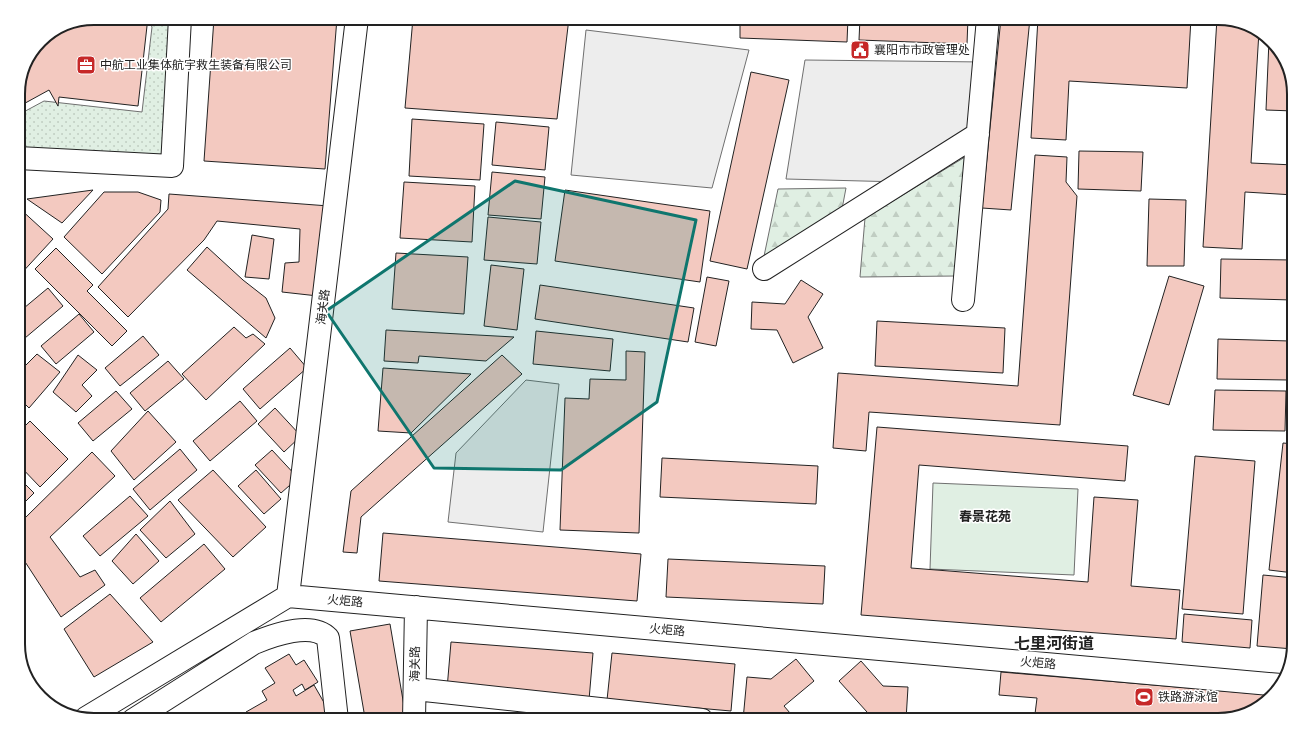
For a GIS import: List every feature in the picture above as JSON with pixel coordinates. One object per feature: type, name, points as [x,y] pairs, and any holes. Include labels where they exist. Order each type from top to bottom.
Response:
[{"type":"street","points":[[25,158],[172,166],[180,25]]},
{"type":"street","name":"海关路","points":[[288,596],[356,25]]},
{"type":"street","points":[[963,300],[987,25]]},
{"type":"street","points":[[764,269],[978,134]]},
{"type":"street","points":[[94,713],[288,596]]},
{"type":"street","name":"火炬路","points":[[288,596],[1275,683]]},
{"type":"street","name":"海关路","points":[[414,713],[416,607]]},
{"type":"street","points":[[144,713],[254,644],[275,634],[312,630],[322,632],[328,638],[336,713]]},
{"type":"street","points":[[164,671],[178,692]]},
{"type":"street","points":[[415,689],[637,713]]},
{"type":"highlighted area","points":[[515,181],[696,220],[657,402],[561,470],[434,468],[326,311]]},
{"type":"green space","points":[[151,25],[182,25],[172,164],[25,154],[25,111],[44,101],[142,112],[152,27]]},
{"type":"green space","points":[[965,157],[956,276],[860,277],[865,218]]},
{"type":"green space","points":[[846,188],[842,209],[763,261],[778,189]]},
{"type":"green space","points":[[933,483],[1078,489],[1074,575],[930,569]]},
{"type":"shaded area","points":[[586,30],[749,50],[712,188],[571,175]]},
{"type":"shaded area","points":[[805,60],[984,62],[978,134],[901,182],[786,179]]},
{"type":"shaded area","points":[[526,380],[559,384],[543,532],[448,522],[456,453]]},
{"type":"building","name":"中航工业集体航宇救生装备有限公司","points":[[94,25],[146,25],[138,106],[59,97],[58,106],[49,90],[25,103],[27,76],[32,63],[48,42],[59,34],[72,29]]},
{"type":"building","points":[[214,25],[336,25],[325,169],[204,161]]},
{"type":"building","points":[[412,25],[568,25],[557,119],[405,108]]},
{"type":"building","points":[[740,25],[848,25],[847,42],[740,38]]},
{"type":"building","points":[[860,25],[968,25],[967,44],[859,40]]},
{"type":"building","points":[[1000,25],[1029,25],[1011,210],[982,208]]},
{"type":"building","points":[[1038,25],[1191,25],[1187,88],[1069,81],[1066,140],[1031,138]]},
{"type":"building","points":[[1217,25],[1218,25],[1236,27],[1245,30],[1259,38],[1251,163],[1287,165],[1287,195],[1245,192],[1242,249],[1203,247]]},
{"type":"building","points":[[1269,47],[1280,63],[1286,80],[1287,111],[1266,110]]},
{"type":"building","points":[[751,72],[789,80],[747,269],[710,261]]},
{"type":"building","points":[[412,119],[484,124],[480,180],[409,176]]},
{"type":"building","points":[[496,122],[549,127],[545,170],[492,165]]},
{"type":"building","points":[[1079,151],[1143,152],[1141,191],[1078,189]]},
{"type":"building","points":[[1035,155],[1067,157],[1066,182],[1077,196],[1060,425],[869,412],[866,451],[833,448],[838,373],[1018,386]]},
{"type":"building","points":[[492,172],[545,177],[541,219],[488,215]]},
{"type":"building","points":[[404,182],[475,186],[472,242],[400,238]]},
{"type":"building","points":[[93,190],[62,223],[27,199]]},
{"type":"building","points":[[565,190],[710,211],[700,282],[555,261]]},
{"type":"building","points":[[104,192],[138,192],[161,200],[160,212],[102,274],[64,237]]},
{"type":"building","points":[[169,194],[329,206],[318,296],[282,292],[285,263],[299,262],[300,229],[217,221],[204,240],[128,317],[98,287],[168,209]]},
{"type":"building","points":[[1149,199],[1186,200],[1184,266],[1147,266]]},
{"type":"building","points":[[25,213],[53,239],[25,269]]},
{"type":"building","points":[[488,217],[541,222],[537,264],[484,260]]},
{"type":"building","points":[[252,235],[274,239],[269,279],[245,277]]},
{"type":"building","points":[[207,247],[243,280],[266,298],[275,318],[266,338],[187,270]]},
{"type":"building","points":[[56,248],[93,285],[87,291],[127,331],[112,346],[35,269]]},
{"type":"building","points":[[396,253],[468,257],[464,314],[392,309]]},
{"type":"building","points":[[1221,259],[1287,260],[1287,300],[1220,298]]},
{"type":"building","points":[[491,265],[524,269],[517,330],[484,326]]},
{"type":"building","points":[[1169,276],[1204,286],[1169,405],[1133,395]]},
{"type":"building","points":[[707,277],[729,281],[716,346],[695,342]]},
{"type":"building","points":[[801,280],[823,294],[808,317],[823,348],[793,363],[777,330],[751,329],[752,302],[785,304]]},
{"type":"building","points":[[540,285],[694,308],[688,342],[535,319]]},
{"type":"building","points":[[48,288],[63,306],[25,338],[25,307]]},
{"type":"building","points":[[79,314],[94,332],[56,364],[41,346]]},
{"type":"building","points":[[877,321],[1005,328],[1003,373],[875,366]]},
{"type":"building","points":[[234,327],[246,338],[253,334],[265,344],[206,400],[182,374]]},
{"type":"building","points":[[386,330],[514,337],[486,361],[419,356],[418,363],[384,361]]},
{"type":"building","points":[[536,331],[613,339],[610,371],[533,364]]},
{"type":"building","points":[[143,336],[159,355],[120,386],[105,368]]},
{"type":"building","points":[[1218,339],[1287,341],[1287,380],[1217,379]]},
{"type":"building","points":[[290,348],[307,368],[260,409],[243,389]]},
{"type":"building","points":[[626,351],[645,352],[639,533],[560,530],[565,398],[589,399],[590,379],[626,380]]},
{"type":"building","points":[[37,354],[60,372],[29,408],[25,404],[25,366]]},
{"type":"building","points":[[78,355],[97,370],[82,385],[92,396],[76,412],[53,392]]},
{"type":"building","points":[[502,355],[522,374],[361,517],[357,553],[343,552],[351,491]]},
{"type":"building","points":[[168,361],[184,379],[145,411],[130,393]]},
{"type":"building","points":[[383,368],[471,374],[411,433],[378,431]]},
{"type":"building","points":[[1215,390],[1286,391],[1285,431],[1213,430]]},
{"type":"building","points":[[116,391],[132,409],[93,441],[78,423]]},
{"type":"building","points":[[240,401],[257,421],[210,461],[193,441]]},
{"type":"building","points":[[275,408],[301,436],[284,452],[258,424]]},
{"type":"building","points":[[148,411],[176,442],[134,480],[111,451]]},
{"type":"building","points":[[30,421],[68,459],[40,487],[25,471],[25,426]]},
{"type":"building","points":[[877,427],[1128,446],[1125,481],[919,465],[911,568],[1088,582],[1094,497],[1138,500],[1131,586],[1180,590],[1176,639],[861,615]]},
{"type":"building","points":[[1283,443],[1287,443],[1287,572],[1269,570]]},
{"type":"building","points":[[180,449],[197,470],[150,510],[133,489]]},
{"type":"building","points":[[272,450],[298,478],[281,493],[255,465]]},
{"type":"building","points":[[92,452],[115,476],[50,537],[80,577],[95,570],[105,585],[61,617],[25,562],[25,518]]},
{"type":"building","points":[[1195,456],[1255,461],[1243,614],[1182,609]]},
{"type":"building","points":[[662,458],[818,466],[816,504],[660,497]]},
{"type":"building","points":[[213,470],[266,527],[233,557],[178,500]]},
{"type":"building","points":[[256,470],[281,499],[264,514],[238,486]]},
{"type":"building","points":[[25,484],[34,493],[25,502]]},
{"type":"building","points":[[130,496],[148,516],[100,556],[83,536]]},
{"type":"building","points":[[170,501],[195,534],[166,558],[140,530]]},
{"type":"building","points":[[383,533],[641,554],[637,601],[379,581]]},
{"type":"building","points":[[136,534],[159,561],[133,584],[112,561]]},
{"type":"building","points":[[204,544],[225,569],[161,622],[140,598]]},
{"type":"building","points":[[668,559],[825,566],[823,604],[666,597]]},
{"type":"building","points":[[1263,575],[1287,577],[1287,648],[1257,646]]},
{"type":"building","points":[[110,594],[153,642],[94,677],[64,629]]},
{"type":"building","points":[[1184,614],[1252,620],[1250,648],[1182,642]]},
{"type":"building","points":[[390,624],[405,712],[364,713],[350,631]]},
{"type":"building","points":[[451,642],[593,653],[589,700],[447,689]]},
{"type":"building","points":[[612,653],[735,664],[731,711],[607,700]]},
{"type":"building","points":[[289,654],[296,665],[304,660],[318,682],[305,690],[302,684],[293,690],[296,696],[314,685],[330,713],[247,713],[267,700],[262,691],[275,683],[265,668]]},
{"type":"building","points":[[796,659],[814,681],[784,706],[790,713],[744,713],[747,677],[771,679]]},
{"type":"building","points":[[861,661],[883,686],[908,687],[906,713],[866,713],[867,712],[839,681]]},
{"type":"building","name":"铁路游泳馆","points":[[1001,672],[1265,695],[1245,708],[1236,711],[1218,713],[1035,713],[1037,698],[999,695]]},
{"type":"place","name":"襄阳市市政管理处","points":[[860,50]]},
{"type":"place","name":"中航工业集体航宇救生装备有限公司","points":[[86,65]]},
{"type":"place","name":"铁路游泳馆","points":[[1144,697]]},
{"type":"district","name":"春景花苑","points":[[985,516]]},
{"type":"district","name":"七里河街道","points":[[1054,643]]}]
